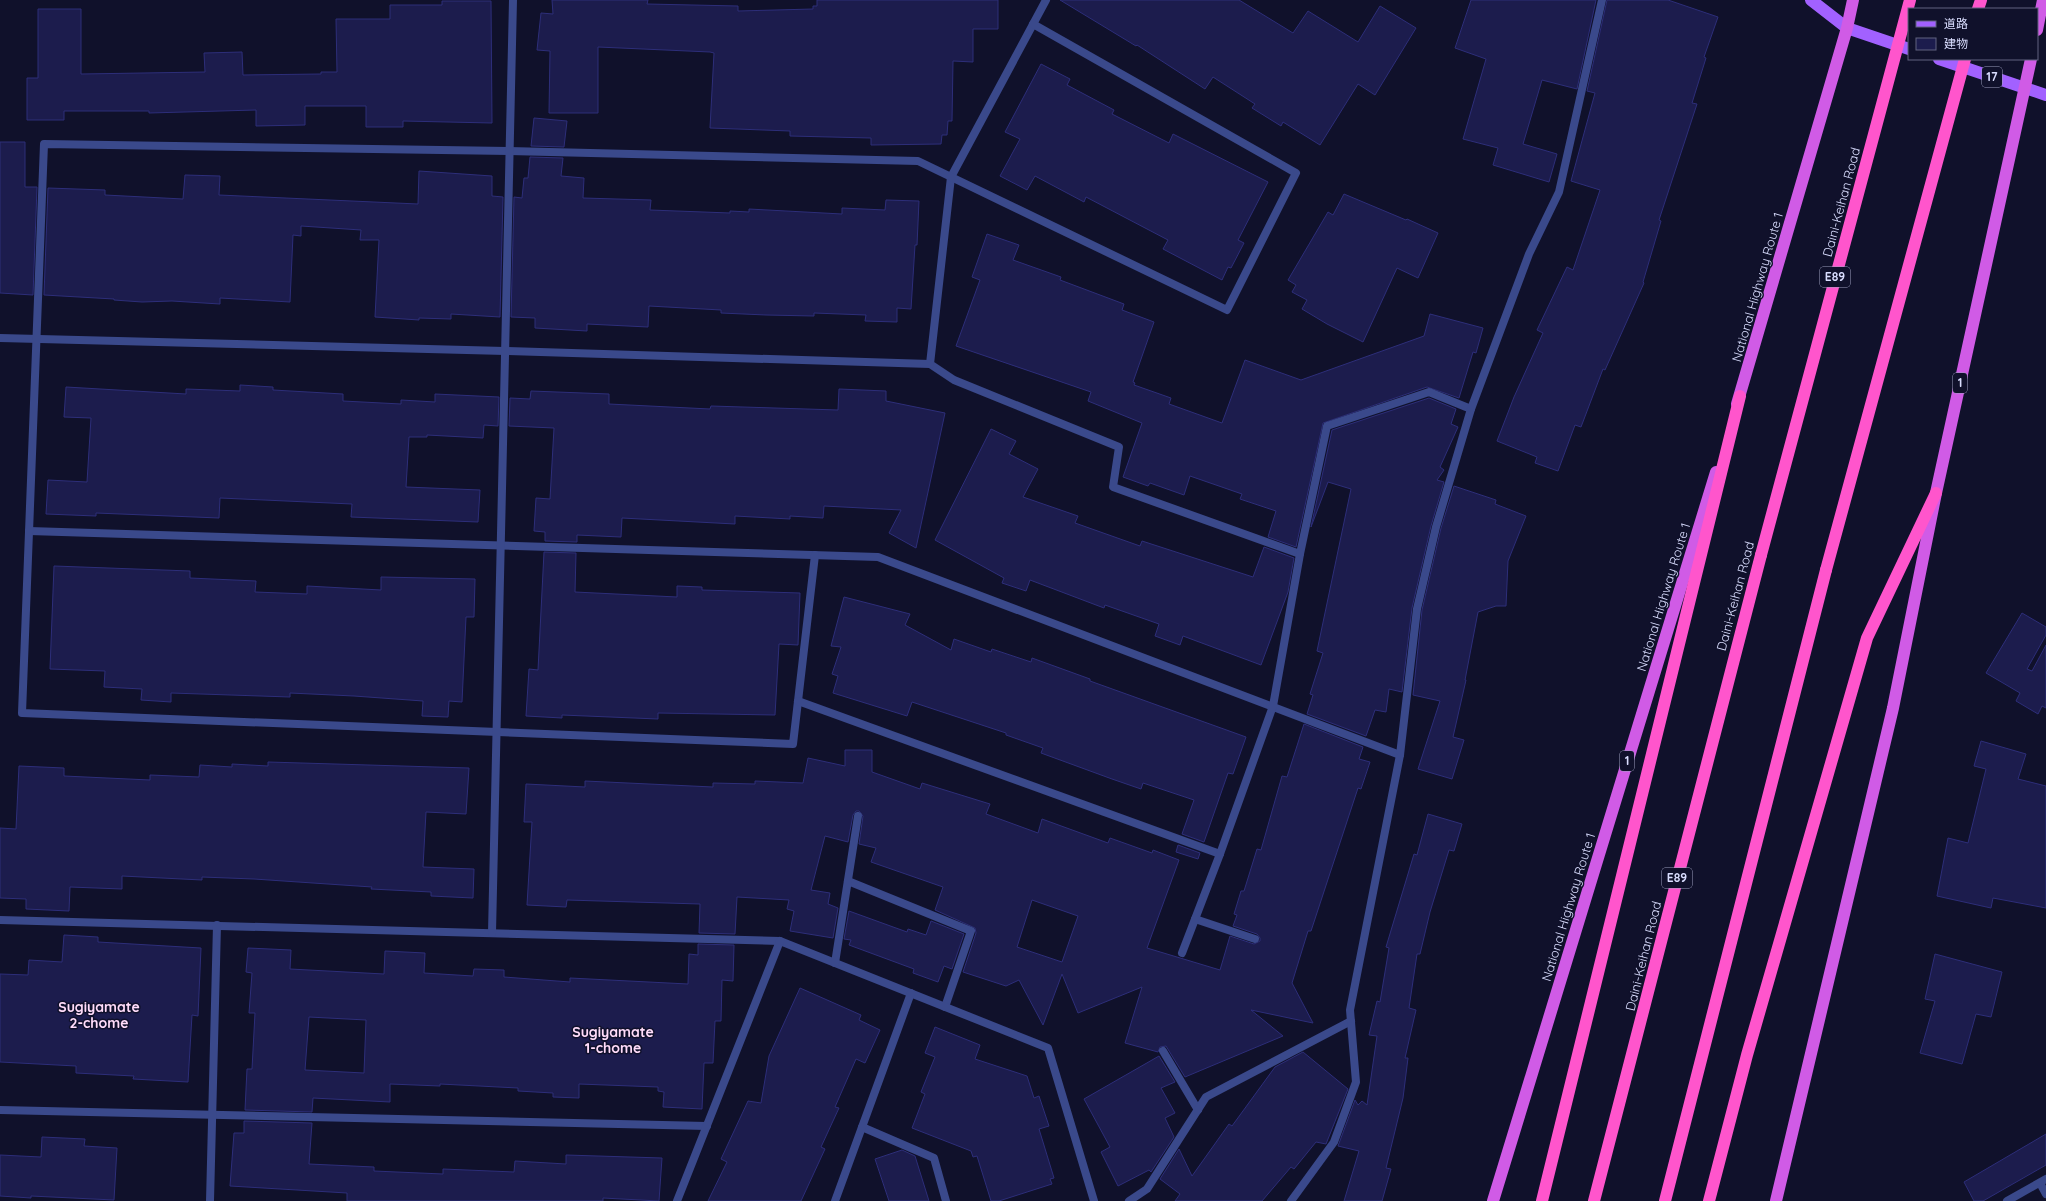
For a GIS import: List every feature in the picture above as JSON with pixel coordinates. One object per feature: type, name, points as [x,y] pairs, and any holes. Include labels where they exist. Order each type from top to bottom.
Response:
[{"type":"highway","name":"National Highway Route 1","points":[[1493,1201],[1740,396],[1847,28],[1853,0]]},
{"type":"highway","name":"Daini-Keihan Road","points":[[1594,1201],[1760,555],[1910,0]]},
{"type":"highway","points":[[2038,25],[2043,0]]},
{"type":"highway","points":[[1665,1201],[1826,570],[1965,60]]},
{"type":"highway","name":"1","points":[[1776,1201],[1893,708],[1936,493],[2026,88],[2031,60]]},
{"type":"highway","points":[[1542,1201],[1740,396]]},
{"type":"highway","points":[[1709,1201],[1747,1055],[1867,638],[1936,493]]},
{"type":"main road","points":[[1811,0],[1847,28],[1908,49]]},
{"type":"main road","name":"17","points":[[1942,60],[2046,95]]},
{"type":"street","points":[[492,933],[513,0]]},
{"type":"street","points":[[930,364],[951,177],[1046,0]]},
{"type":"street","points":[[1291,1201],[1334,1142],[1356,1082],[1350,1010],[1400,755],[1417,609],[1436,527],[1471,409],[1529,254],[1560,192],[1602,0]]},
{"type":"street","points":[[815,555],[792,744],[22,713],[44,144],[509,151],[918,161],[1227,310],[1296,173],[1033,24]]},
{"type":"street","points":[[0,338],[930,364],[954,380],[1119,447],[1113,487],[1300,554]]},
{"type":"street","points":[[1182,953],[1220,854],[1273,706],[1300,554],[1327,426],[1429,392],[1471,409]]},
{"type":"street","points":[[29,531],[878,557],[1400,755]]},
{"type":"street","points":[[798,701],[1220,854]]},
{"type":"street","points":[[835,963],[858,816]]},
{"type":"street","points":[[848,881],[971,931],[945,1007]]},
{"type":"street","points":[[1195,919],[1255,939]]},
{"type":"street","points":[[0,920],[780,941],[1048,1048],[1094,1201]]},
{"type":"street","points":[[210,1201],[218,925]]},
{"type":"street","points":[[677,1201],[780,941]]},
{"type":"street","points":[[835,1201],[911,993]]},
{"type":"street","points":[[1129,1201],[1147,1189],[1206,1097],[1351,1021]]},
{"type":"street","points":[[1163,1051],[1198,1110]]},
{"type":"street","points":[[0,1110],[707,1126]]},
{"type":"street","points":[[862,1127],[934,1158],[946,1201]]},
{"type":"street","points":[[2007,1201],[2043,1181],[2046,1194]]},
{"type":"building","points":[[552,0],[648,0],[647,4],[738,6],[738,11],[813,9],[813,6],[817,6],[817,0],[998,0],[998,29],[973,29],[973,62],[953,61],[952,121],[948,121],[947,135],[942,135],[941,144],[871,145],[871,138],[790,136],[790,131],[710,128],[714,53],[710,52],[598,47],[598,113],[549,113],[550,51],[537,50],[541,13],[553,14]]},
{"type":"building","points":[[1060,0],[1239,0],[1293,33],[1308,11],[1358,42],[1380,6],[1416,28],[1375,95],[1358,84],[1320,145],[1283,122],[1281,126],[1252,108],[1255,104],[1213,77],[1205,89],[1137,45],[1136,46]]},
{"type":"building","points":[[1471,0],[1596,0],[1577,89],[1542,80],[1523,144],[1557,154],[1549,182],[1493,165],[1498,148],[1463,139],[1486,59],[1455,48]]},
{"type":"building","points":[[1607,0],[1668,0],[1718,17],[1704,57],[1706,58],[1692,103],[1697,104],[1659,220],[1661,221],[1643,282],[1644,283],[1605,370],[1603,369],[1581,427],[1575,425],[1558,471],[1535,463],[1537,457],[1497,441],[1514,397],[1543,333],[1537,330],[1567,267],[1573,270],[1600,190],[1571,181],[1595,93],[1587,91]]},
{"type":"building","points":[[442,1],[491,1],[492,123],[403,121],[403,127],[366,127],[366,106],[305,106],[305,125],[256,126],[256,110],[149,113],[149,111],[64,111],[64,120],[27,120],[27,78],[38,78],[38,9],[81,9],[81,74],[205,72],[204,53],[242,52],[243,75],[321,74],[321,72],[337,72],[336,19],[390,19],[390,5],[442,5]]},
{"type":"building","points":[[1041,64],[1070,79],[1067,85],[1114,110],[1112,114],[1169,143],[1173,134],[1268,182],[1238,240],[1244,243],[1231,268],[1228,267],[1222,280],[1163,249],[1168,240],[1086,197],[1084,202],[1035,176],[1027,190],[1000,176],[1020,139],[1005,132]]},
{"type":"building","points":[[534,118],[567,121],[564,147],[531,146]]},
{"type":"building","points":[[0,142],[25,142],[25,187],[37,187],[33,295],[0,293]]},
{"type":"building","points":[[530,157],[563,158],[561,176],[584,178],[583,198],[651,200],[650,210],[730,213],[730,211],[749,212],[749,209],[842,214],[842,208],[885,210],[886,200],[919,201],[917,245],[915,245],[911,309],[897,308],[897,322],[865,321],[866,315],[814,313],[814,316],[766,315],[721,313],[721,310],[649,306],[648,327],[587,324],[587,331],[535,328],[535,318],[511,317],[514,197],[522,198],[524,178],[528,178]]},
{"type":"building","points":[[419,171],[492,176],[492,196],[503,197],[500,317],[451,314],[451,319],[419,318],[419,320],[375,317],[379,240],[360,240],[361,230],[301,226],[301,236],[293,235],[290,302],[220,298],[220,304],[172,301],[142,302],[44,295],[48,188],[105,190],[105,195],[183,199],[185,175],[220,176],[219,195],[418,204]]},
{"type":"building","points":[[1344,194],[1438,233],[1418,278],[1397,268],[1363,342],[1327,324],[1302,309],[1307,300],[1292,292],[1296,285],[1288,280],[1328,212],[1333,215]]},
{"type":"building","points":[[987,234],[1019,245],[1013,260],[1061,277],[1060,280],[1124,304],[1122,310],[1154,322],[1133,382],[1135,383],[1134,385],[1171,398],[1169,404],[1222,423],[1245,360],[1301,380],[1424,336],[1430,314],[1483,328],[1476,353],[1473,352],[1459,398],[1427,387],[1323,423],[1296,547],[1268,537],[1276,511],[1240,499],[1242,494],[1190,476],[1184,495],[1150,483],[1148,486],[1123,477],[1142,423],[1088,401],[1091,392],[956,346],[980,280],[972,277]]},
{"type":"building","points":[[240,385],[273,387],[273,390],[343,394],[343,401],[401,404],[401,400],[435,402],[435,394],[499,397],[498,426],[484,425],[483,438],[427,435],[427,437],[409,437],[406,487],[480,490],[478,522],[351,517],[352,504],[220,498],[219,518],[96,513],[96,516],[46,514],[48,480],[87,482],[91,418],[64,417],[66,387],[186,394],[186,389],[240,391]]},
{"type":"building","points":[[839,389],[886,391],[886,401],[945,413],[916,548],[889,533],[901,510],[824,506],[823,518],[790,516],[790,519],[735,516],[735,524],[622,518],[621,537],[577,535],[577,542],[545,541],[545,532],[534,531],[536,498],[550,499],[554,428],[509,426],[510,398],[530,399],[531,391],[609,394],[609,404],[710,409],[711,406],[838,410]]},
{"type":"building","points":[[1429,398],[1456,409],[1451,424],[1458,427],[1440,467],[1444,470],[1437,480],[1444,482],[1431,526],[1412,608],[1402,692],[1389,689],[1386,712],[1375,710],[1366,736],[1307,714],[1313,695],[1310,694],[1323,653],[1317,651],[1351,489],[1328,482],[1311,527],[1332,430]]},
{"type":"building","points":[[991,429],[1016,441],[1009,454],[1038,469],[1023,497],[1078,516],[1075,523],[1140,546],[1142,541],[1253,577],[1264,547],[1294,558],[1288,592],[1261,665],[1183,636],[1180,645],[1155,636],[1159,624],[1105,605],[1104,608],[1030,580],[1026,591],[1002,583],[1004,578],[935,540]]},
{"type":"building","points":[[1454,486],[1496,500],[1495,504],[1526,516],[1508,561],[1506,606],[1496,606],[1478,612],[1466,680],[1453,737],[1464,740],[1452,779],[1418,769],[1440,701],[1413,695],[1422,610],[1441,528]]},
{"type":"building","points":[[544,552],[576,553],[575,592],[677,597],[677,586],[702,587],[702,590],[800,593],[798,645],[779,644],[775,715],[658,713],[658,719],[562,715],[562,718],[526,716],[529,669],[538,670]]},
{"type":"building","points":[[54,566],[190,571],[190,578],[256,581],[255,592],[307,594],[307,586],[381,590],[381,577],[475,579],[474,617],[466,617],[462,702],[449,701],[448,717],[422,716],[423,701],[354,696],[290,693],[290,697],[171,693],[171,702],[141,700],[142,689],[104,687],[105,671],[50,669]]},
{"type":"building","points":[[844,597],[910,614],[905,625],[951,650],[954,639],[991,652],[992,649],[1031,662],[1032,658],[1090,679],[1090,681],[1246,737],[1233,774],[1228,773],[1204,842],[1182,834],[1194,800],[1143,783],[1141,789],[1112,779],[1041,753],[1043,748],[1006,735],[1006,733],[912,702],[907,716],[833,693],[838,676],[832,674],[841,647],[831,646]]},
{"type":"building","points":[[2022,613],[2046,627],[2046,635],[2027,669],[2032,671],[2046,645],[2046,708],[2042,706],[2038,714],[2016,701],[2020,693],[1986,673]]},
{"type":"building","points":[[1304,724],[1363,747],[1359,759],[1370,762],[1361,789],[1358,788],[1311,931],[1308,931],[1292,983],[1313,1023],[1251,1010],[1283,1036],[1185,1077],[1166,1046],[1160,1047],[1158,1052],[1125,1043],[1142,987],[1078,1013],[1062,974],[1043,1025],[1019,980],[1006,986],[963,972],[976,933],[975,928],[935,910],[943,887],[871,862],[876,848],[859,844],[863,816],[859,811],[856,811],[853,815],[848,842],[825,836],[811,890],[830,893],[828,904],[838,908],[833,938],[790,931],[794,911],[787,909],[789,900],[737,897],[735,934],[699,933],[700,904],[567,900],[566,907],[527,905],[532,822],[524,822],[526,784],[585,787],[585,781],[713,787],[713,783],[755,784],[755,781],[803,783],[808,758],[845,766],[845,750],[872,750],[872,772],[920,789],[922,783],[990,804],[986,814],[1038,833],[1042,819],[1108,843],[1110,838],[1152,853],[1153,850],[1179,860],[1147,948],[1220,970],[1230,936],[1254,944],[1260,941],[1257,934],[1233,926],[1237,915],[1234,914],[1241,891],[1244,891],[1257,849],[1261,850],[1282,776],[1287,777]],"holes":[[[1032,900],[1078,916],[1062,962],[1017,947]]]},
{"type":"building","points":[[1981,741],[2026,754],[2018,779],[2046,786],[2046,908],[1993,898],[1991,908],[1937,896],[1948,838],[1968,843],[1986,769],[1974,766]]},
{"type":"building","points":[[268,762],[469,768],[466,814],[426,812],[423,867],[474,869],[473,898],[431,896],[431,892],[371,889],[372,887],[254,879],[202,877],[202,880],[122,876],[122,889],[70,887],[69,911],[26,909],[26,899],[0,898],[0,828],[16,829],[19,766],[64,768],[64,776],[150,780],[150,775],[199,777],[200,765],[232,767],[232,764],[268,766]]},
{"type":"building","points":[[1428,814],[1462,824],[1454,851],[1449,850],[1430,912],[1420,954],[1417,954],[1409,1008],[1416,1010],[1405,1058],[1408,1058],[1403,1098],[1386,1168],[1391,1169],[1382,1201],[1344,1201],[1359,1151],[1338,1146],[1355,1100],[1358,1105],[1362,1101],[1367,1105],[1377,1036],[1369,1035],[1377,1001],[1380,1002],[1389,948],[1386,947],[1414,854],[1417,855]]},
{"type":"building","points":[[1178,845],[1200,853],[1198,859],[1176,852]]},
{"type":"building","points":[[849,911],[907,932],[908,929],[926,935],[931,921],[964,934],[952,969],[944,966],[938,982],[913,973],[914,969],[849,945],[851,940],[844,939]]},
{"type":"building","points":[[64,935],[98,937],[98,942],[201,948],[198,1016],[192,1015],[188,1082],[133,1079],[134,1076],[76,1073],[76,1066],[0,1062],[0,974],[28,975],[29,960],[62,962]]},
{"type":"building","points":[[698,944],[734,945],[733,981],[722,980],[721,1021],[715,1021],[713,1063],[704,1063],[702,1109],[663,1107],[664,1092],[658,1091],[658,1087],[579,1084],[579,1098],[553,1097],[553,1093],[518,1091],[518,1088],[440,1084],[440,1086],[390,1084],[390,1102],[313,1098],[312,1112],[245,1110],[247,1069],[252,1069],[255,1013],[249,1013],[252,973],[246,972],[248,948],[291,950],[290,969],[384,974],[385,951],[425,953],[424,973],[473,976],[474,969],[504,970],[504,977],[570,982],[570,978],[688,984],[689,954],[698,955]],"holes":[[[309,1017],[366,1020],[364,1073],[305,1070]]]},
{"type":"building","points":[[1935,954],[2002,972],[1991,1017],[1976,1014],[1962,1064],[1920,1053],[1935,1001],[1925,999]]},
{"type":"building","points":[[800,988],[861,1015],[859,1020],[880,1030],[865,1063],[856,1059],[835,1107],[839,1108],[821,1147],[825,1149],[801,1201],[708,1201],[727,1162],[721,1159],[748,1101],[761,1103],[769,1056]]},
{"type":"building","points":[[935,1027],[980,1045],[975,1059],[1027,1076],[1034,1098],[1039,1096],[1049,1126],[1039,1129],[1054,1178],[1050,1179],[1052,1184],[999,1201],[991,1201],[977,1156],[973,1157],[971,1151],[912,1128],[925,1094],[921,1092],[935,1057],[925,1053]]},
{"type":"building","points":[[1303,1052],[1348,1089],[1326,1144],[1316,1142],[1294,1169],[1291,1167],[1262,1201],[1175,1201],[1180,1194],[1160,1179],[1179,1149],[1192,1176],[1229,1124],[1232,1126],[1275,1067]]},
{"type":"building","points":[[1159,1056],[1175,1082],[1161,1088],[1175,1113],[1165,1118],[1174,1137],[1151,1172],[1149,1170],[1118,1186],[1101,1152],[1110,1147],[1084,1099]]},
{"type":"building","points":[[244,1121],[312,1123],[309,1164],[374,1167],[374,1171],[443,1174],[443,1169],[514,1172],[515,1161],[566,1164],[566,1155],[662,1158],[659,1201],[603,1198],[603,1201],[347,1201],[347,1193],[230,1186],[234,1133],[244,1133]]},
{"type":"building","points":[[2046,1134],[2046,1165],[1983,1201],[1974,1201],[1964,1182]]},
{"type":"building","points":[[42,1137],[85,1139],[84,1146],[117,1148],[114,1200],[0,1196],[0,1155],[41,1157]]},
{"type":"building","points":[[902,1150],[915,1156],[929,1201],[889,1201],[875,1159]]},
{"type":"district","name":"Sugiyamate 2-chome","points":[[99,1016]]},
{"type":"district","name":"Sugiyamate 1-chome","points":[[613,1040]]}]
